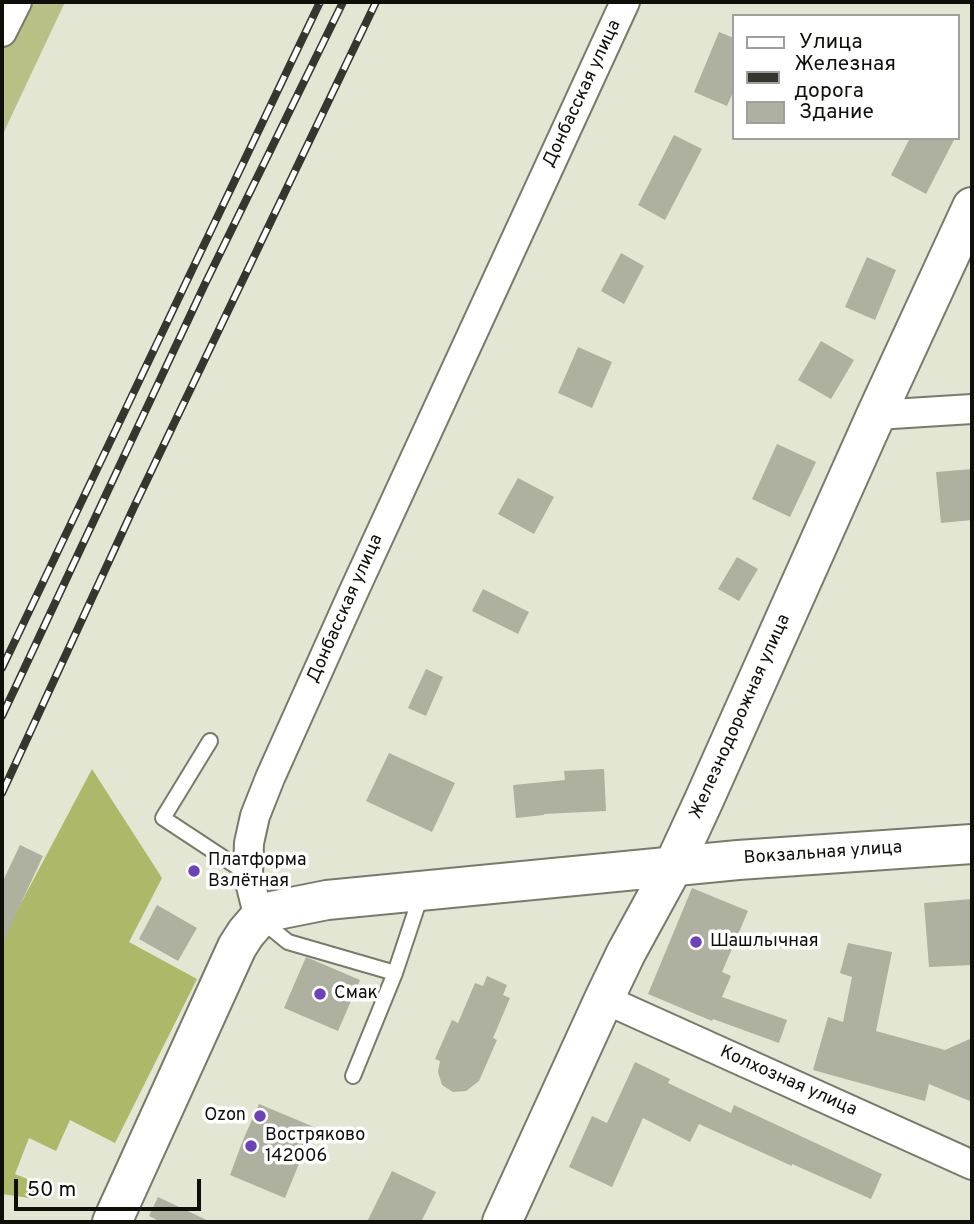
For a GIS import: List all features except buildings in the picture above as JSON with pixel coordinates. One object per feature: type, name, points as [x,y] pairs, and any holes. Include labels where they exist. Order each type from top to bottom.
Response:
[{"type":"street","points":[[2,32],[17,2]]},
{"type":"street","name":"Донбасская улица","points":[[259,918],[248,874],[249,843],[255,816],[270,778],[625,2]]},
{"type":"street","name":"Железнодорожная улица","points":[[502,1222],[626,953],[673,867],[704,800],[972,206]]},
{"type":"street","points":[[876,415],[972,409]]},
{"type":"street","name":"Вокзальная улица","points":[[259,918],[272,911],[327,900],[738,860],[972,844]]},
{"type":"street","points":[[114,1222],[228,965],[241,940],[259,918]]},
{"type":"street","name":"Колхозная улица","points":[[604,999],[972,1165]]},
{"type":"lane","points":[[210,741],[163,818],[248,874]]},
{"type":"lane","points":[[353,1076],[395,973],[423,891]]},
{"type":"lane","points":[[259,918],[288,942],[395,973]]},
{"type":"green space","points":[[2,2],[65,2],[2,136]]},
{"type":"green space","points":[[92,769],[162,878],[129,942],[197,979],[115,1143],[70,1120],[56,1151],[29,1138],[15,1174],[42,1185],[36,1199],[2,1194],[2,939]]},
{"type":"railway","points":[[2,668],[320,2]]},
{"type":"railway","points":[[2,716],[204,286],[343,2]]},
{"type":"railway","points":[[2,793],[134,507],[376,2]]},
{"type":"place","name":"Платформа Взлётная","points":[[194,871]]},
{"type":"place","name":"Шашлычная","points":[[696,942]]},
{"type":"place","name":"Смак","points":[[320,994]]},
{"type":"place","name":"Ozon","points":[[260,1116]]},
{"type":"place","name":"Востряково 142006","points":[[251,1146]]}]
